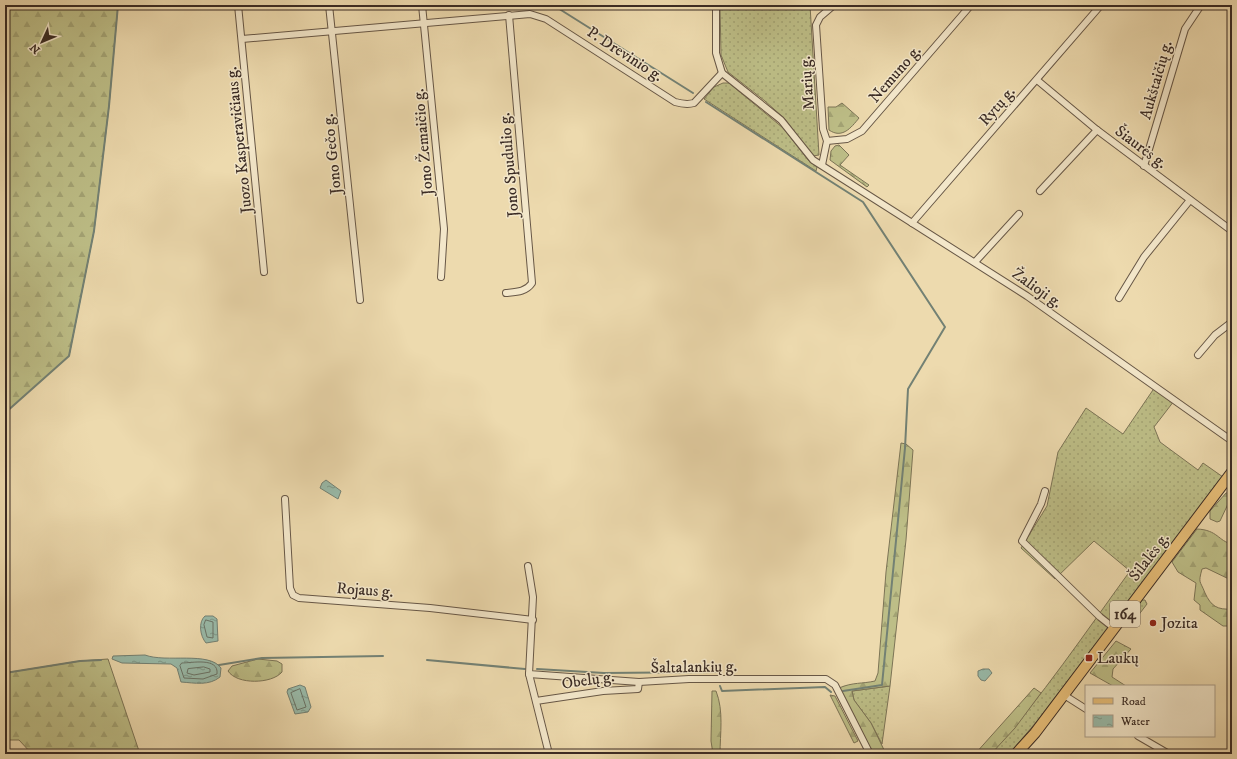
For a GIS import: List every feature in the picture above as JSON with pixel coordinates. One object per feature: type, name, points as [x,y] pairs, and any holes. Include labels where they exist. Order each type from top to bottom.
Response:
[{"type":"main road","name":"Šilalės g.","points":[[1016,754],[1064,695],[1232,472]]},
{"type":"street","name":"Juozo Kasperavičiaus g.","points":[[238,5],[264,272]]},
{"type":"street","name":"Jono Gečo g.","points":[[329,5],[333,31],[360,300]]},
{"type":"street","name":"Jono Žemaičio g.","points":[[422,5],[425,23],[444,229],[441,277]]},
{"type":"street","points":[[716,5],[716,53],[722,73]]},
{"type":"street","name":"Marių g.","points":[[822,165],[827,141],[823,129],[816,25],[820,17],[834,5]]},
{"type":"street","name":"Nemuno g.","points":[[827,141],[847,139],[862,131],[971,5]]},
{"type":"street","name":"Rytų g.","points":[[912,223],[1101,5]]},
{"type":"street","name":"Aukštaičių g.","points":[[1144,166],[1185,29],[1202,5]]},
{"type":"street","name":"P. Drevinio g.","points":[[242,39],[530,14],[546,19],[675,102],[681,104],[688,105],[694,103],[722,73]]},
{"type":"street","name":"Jono Spudulio g.","points":[[506,293],[522,291],[528,288],[532,283],[509,15]]},
{"type":"street","name":"Žalioji g.","points":[[722,73],[781,120],[806,153],[822,165],[1027,296],[1232,441]]},
{"type":"street","name":"Šiaurės g.","points":[[1037,80],[1097,130],[1232,231]]},
{"type":"street","points":[[1040,191],[1097,130]]},
{"type":"street","points":[[1119,298],[1144,257],[1190,200]]},
{"type":"street","points":[[975,262],[1019,214]]},
{"type":"street","points":[[1198,355],[1215,335],[1232,322]]},
{"type":"street","points":[[1045,491],[1041,504],[1022,541],[1100,617],[1114,628]]},
{"type":"street","name":"Rojaus g.","points":[[285,499],[290,588],[293,595],[299,598],[430,608],[532,620]]},
{"type":"street","points":[[528,566],[533,597],[529,674],[549,754]]},
{"type":"street","name":"Šaltalankių g.","points":[[529,674],[638,682],[689,679],[826,679],[835,685],[870,754]]},
{"type":"street","name":"Obelų g.","points":[[536,701],[603,691],[638,688],[638,682]]},
{"type":"street","points":[[1064,695],[1085,708]]},
{"type":"street","points":[[1140,737],[1169,754]]},
{"type":"green space","points":[[5,5],[118,5],[109,106],[94,231],[69,356],[5,413]]},
{"type":"green space","points":[[720,5],[810,5],[819,155],[813,156],[785,119],[728,72],[721,55]]},
{"type":"green space","points":[[723,83],[729,83],[783,128],[808,160],[817,167],[816,171],[704,99],[714,87]]},
{"type":"green space","points":[[842,103],[859,118],[849,129],[842,133],[838,133],[829,130],[828,107],[836,107]]},
{"type":"green space","points":[[839,145],[849,155],[840,165],[869,185],[867,187],[830,160],[831,151],[835,146]]},
{"type":"green space","points":[[1155,387],[1174,401],[1154,427],[1160,442],[1198,470],[1203,463],[1223,477],[1037,721],[1009,754],[991,754],[1046,687],[1130,571],[1094,541],[1055,579],[1021,548],[1047,506],[1058,452],[1086,408],[1123,434]]},
{"type":"green space","points":[[901,443],[906,444],[913,450],[906,540],[890,686],[852,691],[854,700],[871,723],[886,754],[873,754],[839,688],[875,681],[878,673],[886,572]]},
{"type":"green space","points":[[1232,492],[1232,501],[1228,504],[1220,521],[1217,522],[1210,519],[1210,511],[1226,493]]},
{"type":"green space","points":[[1197,529],[1214,533],[1227,543],[1232,544],[1231,580],[1206,568],[1202,569],[1200,580],[1207,597],[1212,604],[1222,609],[1232,609],[1232,626],[1223,626],[1200,610],[1200,605],[1194,600],[1196,583],[1178,572],[1172,562]]},
{"type":"green space","points":[[1142,600],[1145,600],[1147,604],[1134,621],[1130,622],[1129,619]]},
{"type":"green space","points":[[1116,641],[1131,649],[1113,669],[1112,677],[1124,685],[1111,685],[1090,673]]},
{"type":"green space","points":[[108,659],[140,754],[32,754],[19,740],[5,740],[5,673],[80,661]]},
{"type":"green space","points":[[258,659],[277,661],[282,664],[282,672],[271,679],[263,681],[246,681],[232,676],[228,671],[232,666]]},
{"type":"green space","points":[[890,686],[882,744],[871,723],[854,700],[852,691]]},
{"type":"green space","points":[[1034,688],[1041,693],[1015,728],[991,754],[975,754]]},
{"type":"green space","points":[[712,691],[716,691],[720,706],[720,754],[713,754],[711,741]]},
{"type":"green space","points":[[830,695],[835,696],[858,741],[854,743]]},
{"type":"water","points":[[326,480],[341,491],[338,499],[320,488],[322,483]]},
{"type":"water","points":[[205,616],[213,616],[217,619],[218,641],[206,643],[204,640],[201,633],[201,622]]},
{"type":"water","points":[[145,655],[164,658],[207,660],[215,663],[221,668],[220,677],[207,683],[181,682],[177,668],[171,664],[122,663],[112,659],[113,656]]},
{"type":"water","points":[[989,669],[992,673],[985,681],[981,680],[978,676],[978,671]]},
{"type":"water","points":[[300,685],[305,687],[311,707],[308,712],[295,714],[287,692],[288,689]]},
{"type":"waterway","points":[[5,413],[69,356],[94,231],[109,106],[118,5]]},
{"type":"waterway","points":[[553,5],[693,93]]},
{"type":"waterway","points":[[706,102],[863,202],[945,327],[908,389],[905,448],[882,685],[843,691]]},
{"type":"waterway","points":[[219,665],[262,658],[383,656]]},
{"type":"waterway","points":[[5,673],[80,661],[101,660]]},
{"type":"waterway","points":[[427,660],[525,669]]},
{"type":"waterway","points":[[537,669],[604,673],[718,672]]},
{"type":"waterway","points":[[720,686],[722,691],[825,687],[831,692]]},
{"type":"place","name":"Jozita","points":[[1153,623]]},
{"type":"place","name":"Laukų","points":[[1089,658]]}]
